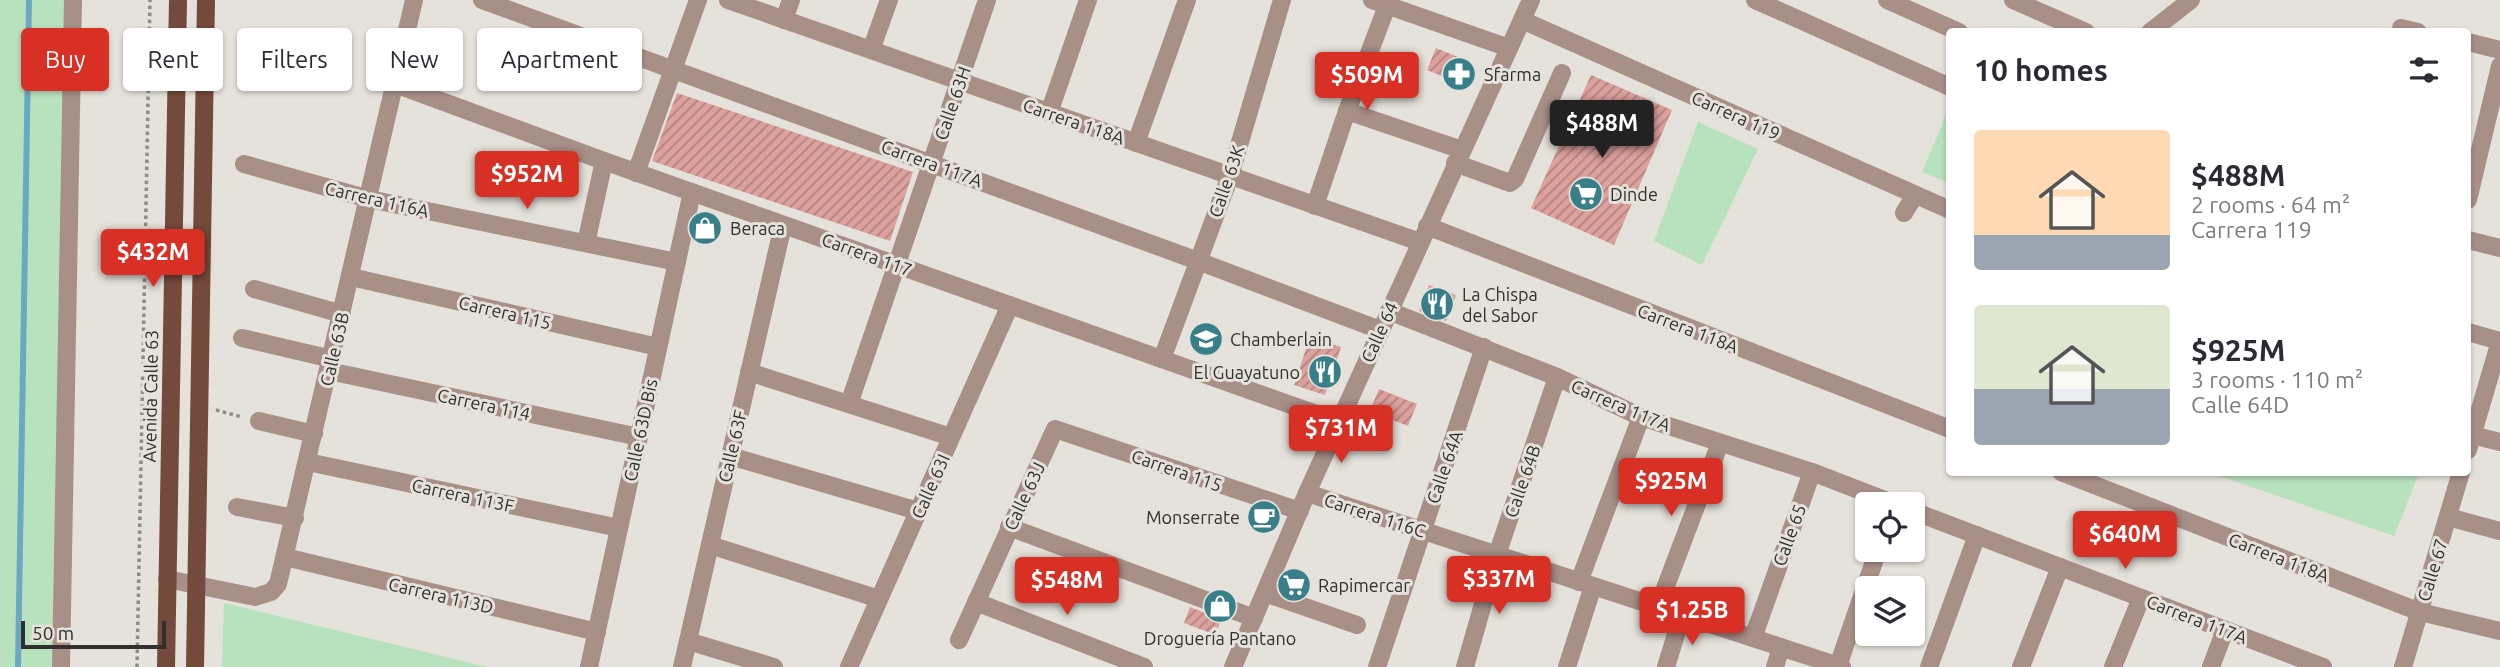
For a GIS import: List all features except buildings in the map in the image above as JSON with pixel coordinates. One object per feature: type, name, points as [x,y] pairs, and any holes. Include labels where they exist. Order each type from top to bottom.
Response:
[{"type":"main road","name":"Avenida Calle 63","points":[[166,667],[178,0]]},
{"type":"main road","points":[[195,667],[206,0]]},
{"type":"street","points":[[61,667],[73,0]]},
{"type":"street","name":"Calle 63B","points":[[408,28],[414,0]]},
{"type":"street","name":"Carrera 117A","points":[[482,0],[1380,330]]},
{"type":"street","points":[[636,173],[698,0]]},
{"type":"street","name":"Carrera 118A","points":[[728,0],[1315,206],[1424,234],[1946,428]]},
{"type":"street","points":[[785,20],[791,0]]},
{"type":"street","points":[[871,50],[889,0]]},
{"type":"street","name":"Calle 63H","points":[[849,404],[987,0]]},
{"type":"street","points":[[1049,113],[1088,0]]},
{"type":"street","points":[[1136,143],[1187,0]]},
{"type":"street","name":"Calle 63K","points":[[1162,359],[1230,176],[1282,0]]},
{"type":"street","name":"Calle 64","points":[[1233,667],[1307,493],[1531,0]]},
{"type":"street","points":[[1755,0],[1946,85]]},
{"type":"street","points":[[1887,0],[1950,28]]},
{"type":"street","points":[[2012,0],[2077,28]]},
{"type":"street","points":[[2155,28],[2191,0]]},
{"type":"street","points":[[1315,206],[1380,3],[1509,48]]},
{"type":"street","name":"Carrera 119","points":[[1522,20],[1946,208]]},
{"type":"street","points":[[2471,43],[2500,50]]},
{"type":"street","points":[[2471,172],[2474,144],[2500,66]]},
{"type":"street","points":[[1347,111],[1459,157],[1498,180],[1510,183],[1515,179],[1562,74]]},
{"type":"street","name":"Calle 63B","points":[[167,579],[247,596],[264,596],[278,584],[393,91]]},
{"type":"street","name":"Carrera 117","points":[[414,91],[636,173],[1339,422]]},
{"type":"street","points":[[586,243],[604,161]]},
{"type":"street","name":"Carrera 116A","points":[[244,164],[369,199],[677,262]]},
{"type":"street","name":"Calle 63D Bis","points":[[589,667],[692,192]]},
{"type":"street","points":[[1904,213],[1915,195]]},
{"type":"street","name":"Calle 63F","points":[[682,667],[783,225]]},
{"type":"street","points":[[2471,241],[2500,248]]},
{"type":"street","name":"Carrera 115","points":[[351,276],[658,347]]},
{"type":"street","points":[[254,289],[342,314]]},
{"type":"street","name":"Calle 63I","points":[[849,667],[1010,305]]},
{"type":"street","name":"Carrera 117A","points":[[1389,311],[1557,377],[1641,417],[1812,472],[1863,492]]},
{"type":"street","points":[[2471,333],[2500,341],[2471,439]]},
{"type":"street","name":"Carrera 114","points":[[242,338],[330,365],[639,437]]},
{"type":"street","name":"Calle 64A","points":[[1377,667],[1484,348]]},
{"type":"street","points":[[749,372],[951,437]]},
{"type":"street","name":"Calle 64B","points":[[1465,667],[1497,555],[1557,377]]},
{"type":"street","points":[[1567,667],[1586,584],[1641,417]]},
{"type":"street","points":[[259,421],[314,434]]},
{"type":"street","name":"Carrera 115","points":[[1055,429],[1300,511]]},
{"type":"street","name":"Calle 63J","points":[[959,640],[1055,429]]},
{"type":"street","points":[[2471,442],[2500,442]]},
{"type":"street","points":[[1658,607],[1720,443]]},
{"type":"street","points":[[730,456],[918,511]]},
{"type":"street","name":"Carrera 113F","points":[[308,463],[619,528]]},
{"type":"street","name":"Calle 65","points":[[1753,638],[1812,472]]},
{"type":"street","name":"Carrera 118A","points":[[2071,476],[2420,612],[2500,631]]},
{"type":"street","name":"Calle 67","points":[[2403,667],[2460,476]]},
{"type":"street","name":"Carrera 116C","points":[[1307,493],[1840,666]]},
{"type":"street","points":[[237,507],[295,518]]},
{"type":"street","name":"Carrera 117A","points":[[1925,516],[2225,630],[2304,663],[2323,667]]},
{"type":"street","points":[[2448,517],[2500,531]]},
{"type":"street","points":[[1009,527],[1254,618]]},
{"type":"street","points":[[1929,667],[1977,535]]},
{"type":"street","points":[[710,545],[879,599]]},
{"type":"street","name":"Carrera 113D","points":[[285,557],[597,632]]},
{"type":"street","points":[[1840,666],[1874,562]]},
{"type":"street","points":[[2021,667],[2060,567]]},
{"type":"street","points":[[1265,593],[1357,625]]},
{"type":"street","points":[[2113,667],[2141,598]]},
{"type":"street","points":[[976,602],[1144,667]]},
{"type":"street","points":[[1666,667],[1682,615]]},
{"type":"street","points":[[2211,667],[2225,630]]},
{"type":"street","points":[[688,641],[774,667]]},
{"type":"street","points":[[1775,667],[1781,647]]},
{"type":"path","points":[[137,667],[150,0]]},
{"type":"path","points":[[200,406],[259,421]]},
{"type":"green space","points":[[0,0],[67,0],[67,28],[21,28],[21,91],[65,91],[56,667],[0,667]]},
{"type":"green space","points":[[1946,115],[1946,182],[1922,172]]},
{"type":"green space","points":[[1698,122],[1758,149],[1702,265],[1654,241]]},
{"type":"green space","points":[[2220,476],[2418,476],[2394,536]]},
{"type":"green space","points":[[224,603],[487,667],[222,667]]},
{"type":"waterway","points":[[18,667],[29,0]]},
{"type":"place","name":"Sfarma","points":[[1459,74]]},
{"type":"place","name":"Dinde","points":[[1586,194]]},
{"type":"place","name":"Beraca","points":[[705,228]]},
{"type":"place","name":"La Chispa del Sabor","points":[[1437,304]]},
{"type":"place","name":"Chamberlain","points":[[1206,339]]},
{"type":"place","name":"El Guayatuno","points":[[1325,372]]},
{"type":"place","name":"Monserrate","points":[[1264,517]]},
{"type":"place","name":"Rapimercar","points":[[1294,585]]},
{"type":"place","name":"Droguería Pantano","points":[[1220,606]]}]
